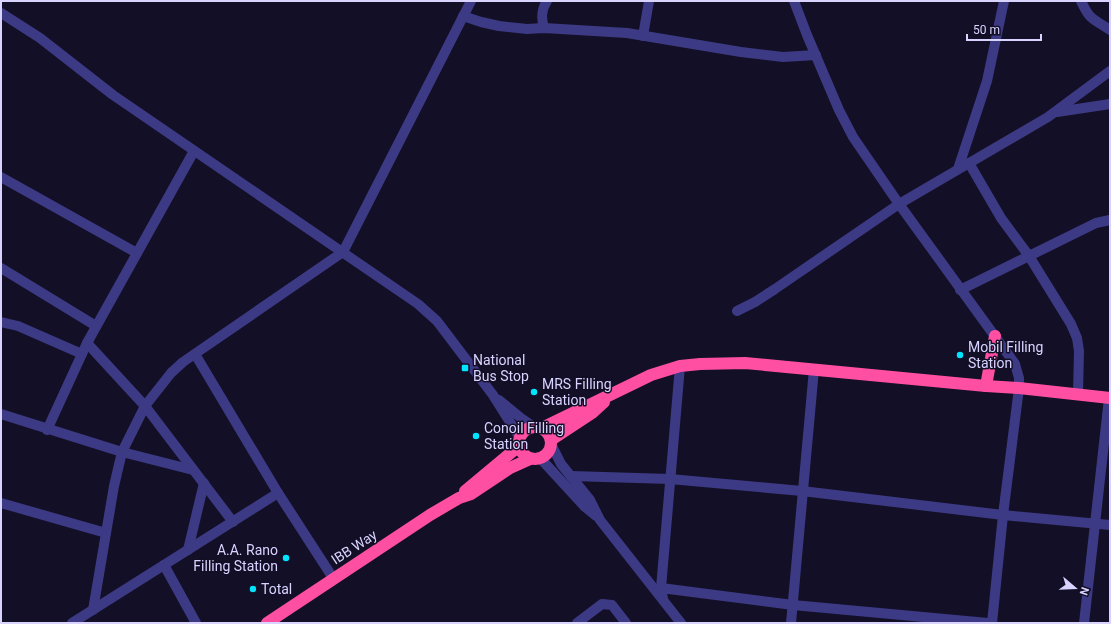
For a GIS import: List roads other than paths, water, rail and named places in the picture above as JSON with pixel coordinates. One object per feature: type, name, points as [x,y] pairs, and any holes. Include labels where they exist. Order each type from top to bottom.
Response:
[{"type":"highway","points":[[986,386],[995,336]]},
{"type":"highway","points":[[459,498],[472,484],[519,442],[523,432],[528,428],[538,428],[610,396],[651,375],[680,366],[724,362],[1019,388],[1109,398]]},
{"type":"highway","points":[[551,443],[592,413],[610,396]]},
{"type":"highway","points":[[459,498],[471,494],[510,468],[546,456],[551,443],[550,435],[538,428]]},
{"type":"highway","points":[[519,442],[521,451],[525,456],[536,459]]},
{"type":"highway","name":"IBB Way","points":[[267,623],[333,578],[459,498]]},
{"type":"street","points":[[93,610],[114,486],[122,452],[145,406],[171,373],[183,362],[343,252],[471,1]]},
{"type":"street","points":[[544,28],[541,20],[542,8],[546,1]]},
{"type":"street","points":[[643,36],[650,1]]},
{"type":"street","points":[[794,1],[839,110],[853,137],[960,290],[1015,364],[1019,378],[1019,388],[1003,515],[992,623]]},
{"type":"street","points":[[958,169],[987,81],[1004,1]]},
{"type":"street","points":[[1081,1],[1087,14],[1110,30]]},
{"type":"street","points":[[1,12],[40,38],[113,95],[418,304],[437,321],[493,395],[519,442]]},
{"type":"street","points":[[463,16],[499,26],[527,29],[544,28],[627,33],[748,53],[783,57],[816,55]]},
{"type":"street","points":[[737,311],[755,302],[899,204],[1054,112],[1110,72]]},
{"type":"street","points":[[1054,112],[1110,104]]},
{"type":"street","points":[[47,430],[96,326],[194,151]]},
{"type":"street","points":[[970,163],[1001,218],[1029,256],[1071,324],[1077,338],[1080,368],[1078,394]]},
{"type":"street","points":[[1,177],[137,253]]},
{"type":"street","points":[[960,290],[1096,223],[1110,220]]},
{"type":"street","points":[[1,268],[96,326]]},
{"type":"street","points":[[1,322],[18,326],[82,354]]},
{"type":"street","points":[[87,344],[145,406],[233,522]]},
{"type":"street","points":[[195,354],[278,493],[333,578]]},
{"type":"street","points":[[663,599],[661,588],[680,366]]},
{"type":"street","points":[[791,623],[814,369]]},
{"type":"street","points":[[493,395],[521,418],[538,428]]},
{"type":"street","points":[[1084,623],[1109,398]]},
{"type":"street","points":[[1,414],[47,430],[122,452],[193,470]]},
{"type":"street","points":[[551,443],[561,464],[590,500],[600,520]]},
{"type":"street","points":[[536,459],[600,520],[681,623]]},
{"type":"street","points":[[571,476],[670,479],[1110,525]]},
{"type":"street","points":[[188,550],[204,483]]},
{"type":"street","points":[[72,623],[278,493]]},
{"type":"street","points":[[1,503],[106,533]]},
{"type":"street","points":[[164,565],[196,623]]},
{"type":"street","points":[[661,588],[793,605],[988,623]]},
{"type":"street","points":[[577,623],[602,604],[612,605],[626,623]]},
{"type":"place","name":"Mobil Filling Station","points":[[960,355]]},
{"type":"place","name":"National Bus Stop","points":[[465,368]]},
{"type":"place","name":"MRS Filling Station","points":[[534,392]]},
{"type":"place","name":"Conoil Filling Station","points":[[476,436]]},
{"type":"place","name":"A.A. Rano Filling Station","points":[[286,558]]},
{"type":"place","name":"Total","points":[[253,589]]}]
